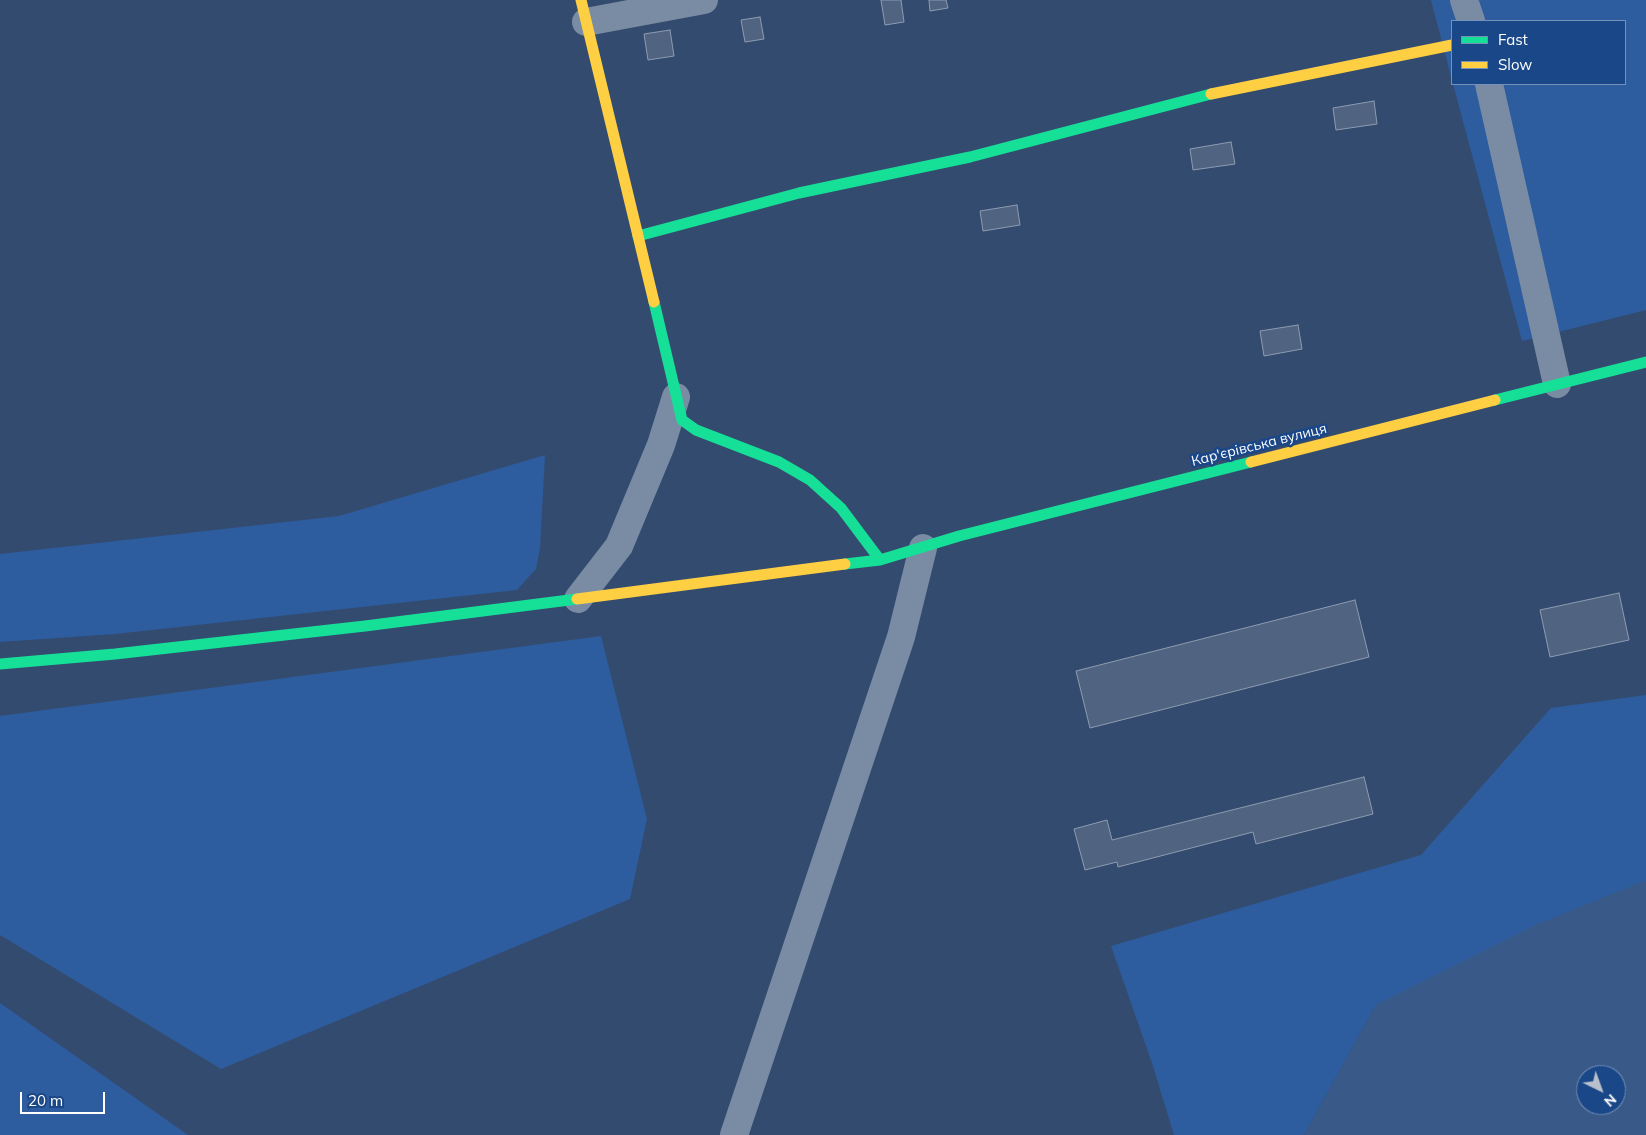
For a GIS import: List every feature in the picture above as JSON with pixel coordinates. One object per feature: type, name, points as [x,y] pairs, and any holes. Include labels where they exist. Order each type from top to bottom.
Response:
[{"type":"street","points":[[704,0],[584,11],[682,420],[696,430],[779,462],[810,480],[841,508],[880,560]]},
{"type":"street","points":[[1464,0],[1471,20]]},
{"type":"street","points":[[638,236],[798,193],[970,157],[1192,98],[1451,45]]},
{"type":"street","points":[[1490,85],[1557,384]]},
{"type":"street","name":"Кар'єрівська вулиця","points":[[0,664],[114,654],[364,626],[880,560],[960,536],[1646,362]]},
{"type":"street","points":[[578,599],[619,546],[662,445],[676,397]]},
{"type":"street","points":[[734,1135],[901,637],[923,548]]},
{"type":"shaded area","points":[[1431,0],[1646,0],[1646,310],[1522,341],[1453,85],[1626,85],[1626,20],[1451,20],[1451,76]]},
{"type":"shaded area","points":[[545,455],[540,548],[536,569],[517,590],[115,634],[0,642],[0,554],[339,516]]},
{"type":"shaded area","points":[[601,636],[647,819],[630,899],[221,1069],[0,935],[0,716]]},
{"type":"shaded area","points":[[1646,695],[1646,882],[1644,881],[1376,1005],[1304,1135],[1174,1135],[1152,1063],[1111,946],[1421,855],[1551,708]]},
{"type":"shaded area","points":[[1644,881],[1646,882],[1646,1135],[1304,1135],[1376,1005],[1533,926]]},
{"type":"shaded area","points":[[0,1003],[188,1135],[0,1135]]},
{"type":"building","points":[[881,0],[901,0],[904,22],[885,25]]},
{"type":"building","points":[[929,0],[946,0],[948,8],[930,11]]},
{"type":"building","points":[[760,17],[764,39],[745,42],[741,20]]},
{"type":"building","points":[[670,30],[674,56],[648,60],[644,34]]},
{"type":"building","points":[[1374,101],[1377,124],[1336,130],[1333,108]]},
{"type":"building","points":[[1231,142],[1235,164],[1193,170],[1190,149]]},
{"type":"building","points":[[1017,205],[1020,225],[983,231],[980,211]]},
{"type":"building","points":[[1298,325],[1302,349],[1264,356],[1260,331]]},
{"type":"building","points":[[1619,593],[1629,640],[1550,657],[1540,610]]},
{"type":"building","points":[[1355,600],[1369,657],[1090,728],[1076,671]]},
{"type":"building","points":[[1364,777],[1373,814],[1256,844],[1253,832],[1118,867],[1117,862],[1085,870],[1074,829],[1107,820],[1112,840]]},
{"type":"traffic: fast","points":[[638,236],[799,193],[970,157],[1211,94]]},
{"type":"traffic: fast","points":[[654,302],[682,420],[696,430],[779,462],[810,480],[841,508],[880,560]]},
{"type":"traffic: fast","points":[[1495,400],[1646,362]]},
{"type":"traffic: fast","points":[[845,564],[880,560],[959,536],[1251,462]]},
{"type":"traffic: fast","points":[[0,664],[115,654],[365,626],[577,599]]},
{"type":"traffic: slow","points":[[581,0],[654,302]]},
{"type":"traffic: slow","points":[[1211,94],[1451,45]]},
{"type":"traffic: slow","points":[[1251,462],[1495,400]]},
{"type":"traffic: slow","points":[[577,599],[845,564]]}]
